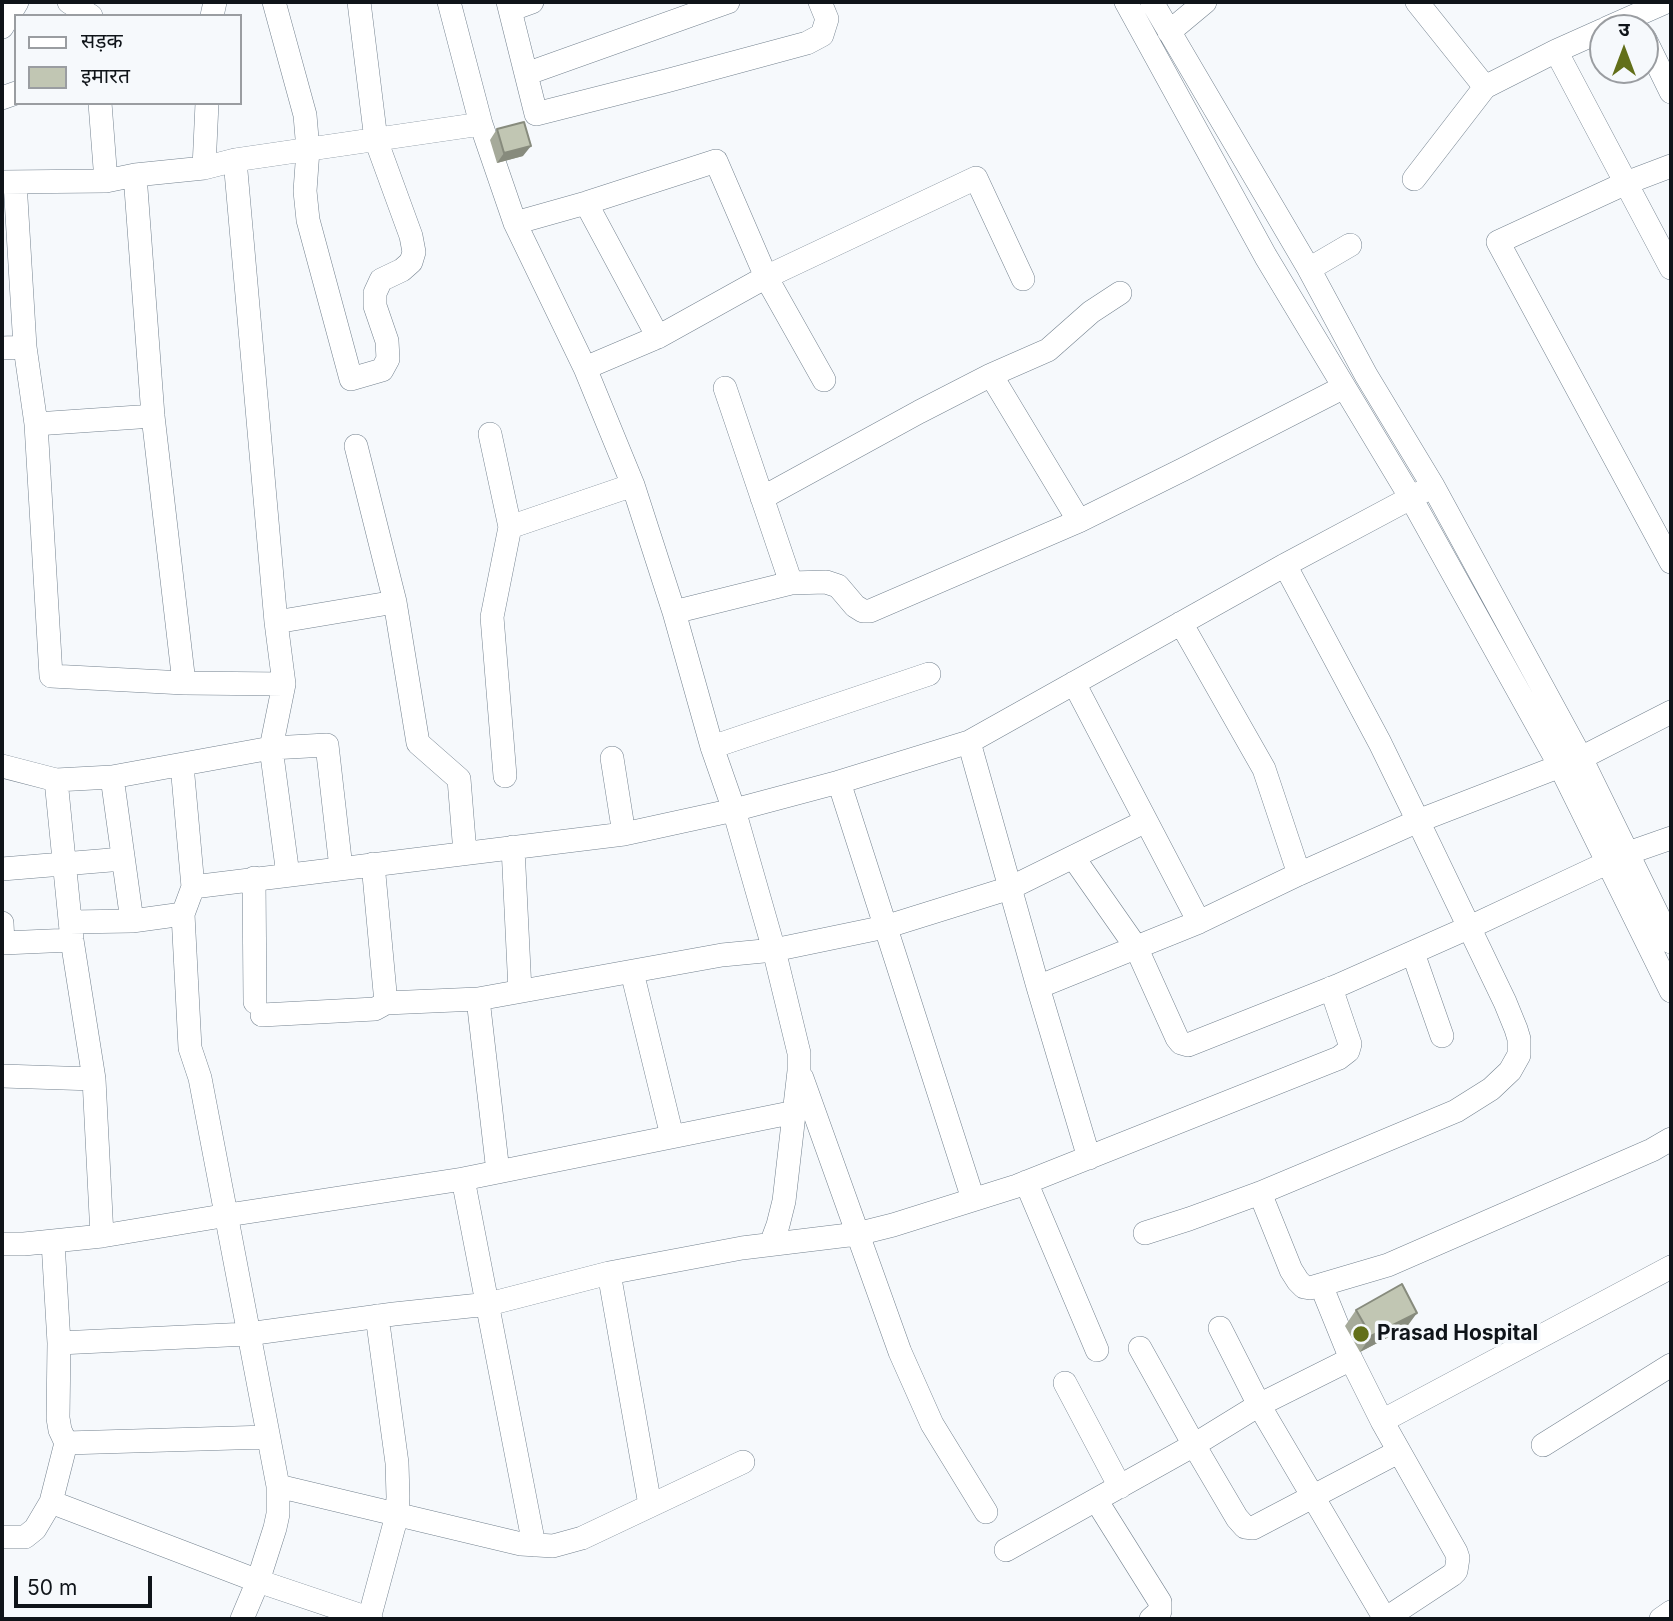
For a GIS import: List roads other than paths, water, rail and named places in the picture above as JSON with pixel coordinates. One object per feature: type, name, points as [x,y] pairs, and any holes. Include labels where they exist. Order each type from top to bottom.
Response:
[{"type":"street","points":[[2,27],[17,2]]},
{"type":"street","points":[[69,2],[88,14]]},
{"type":"street","points":[[274,2],[305,115],[308,150],[305,191],[307,220],[351,379],[382,370],[387,359],[387,341],[375,306],[375,293],[381,280],[402,270],[411,262],[414,252],[411,236],[376,140],[359,2]]},
{"type":"street","points":[[449,2],[481,124],[515,223],[586,368],[633,485],[674,612],[774,950],[799,1053],[799,1071],[784,1201],[771,1244]]},
{"type":"street","points":[[532,2],[509,6],[536,114],[807,43],[822,35],[827,19],[820,2]]},
{"type":"street","points":[[526,74],[728,2]]},
{"type":"street","points":[[1126,2],[1266,257],[1628,853],[1671,942]]},
{"type":"street","points":[[1152,2],[1310,269],[1366,375],[1433,486],[1571,762],[1607,863],[1671,991]]},
{"type":"street","points":[[1169,32],[1205,2]]},
{"type":"street","points":[[1648,14],[1666,2]]},
{"type":"street","points":[[1421,3],[1485,87]]},
{"type":"street","points":[[1414,179],[1485,87],[1589,36]]},
{"type":"street","points":[[1556,51],[1671,268]]},
{"type":"street","points":[[1659,68],[1671,92]]},
{"type":"street","points":[[100,105],[106,181]]},
{"type":"street","points":[[204,167],[207,105]]},
{"type":"street","points":[[285,684],[184,683],[51,676],[36,424],[8,182],[106,181],[481,124]]},
{"type":"street","points":[[235,160],[276,622],[285,684],[271,748],[288,875]]},
{"type":"street","points":[[515,223],[716,161],[766,277],[824,380]]},
{"type":"street","points":[[1670,555],[1498,242],[1626,183],[1671,166]]},
{"type":"street","points":[[135,176],[153,416],[184,683]]},
{"type":"street","points":[[586,368],[658,337],[766,277],[976,178],[1023,279]]},
{"type":"street","points":[[586,203],[658,337]]},
{"type":"street","points":[[1310,269],[1350,245]]},
{"type":"street","points":[[762,498],[919,412],[991,375],[1048,350],[1091,312],[1120,293]]},
{"type":"street","points":[[2,348],[25,347]]},
{"type":"street","points":[[991,375],[1079,521]]},
{"type":"street","points":[[725,387],[791,583]]},
{"type":"street","points":[[674,612],[791,583],[826,582],[838,586],[855,606],[863,611],[870,611],[1079,521],[1344,387]]},
{"type":"street","points":[[36,424],[153,416]]},
{"type":"street","points":[[490,434],[510,527],[492,617],[505,776]]},
{"type":"street","points":[[356,446],[395,602],[418,743],[459,779],[464,853]]},
{"type":"street","points":[[510,527],[633,485]]},
{"type":"street","points":[[193,887],[624,834],[734,810],[839,782],[970,742],[1284,565],[1433,486]]},
{"type":"street","points":[[1145,1233],[1260,1193],[1456,1111],[1491,1089],[1510,1071],[1519,1055],[1516,1029],[1470,927],[1380,743],[1284,565]]},
{"type":"street","points":[[276,622],[395,602]]},
{"type":"street","points":[[1181,623],[1264,769],[1299,874]]},
{"type":"street","points":[[712,747],[929,674]]},
{"type":"street","points":[[1074,683],[1199,922]]},
{"type":"street","points":[[1038,987],[1199,922],[1418,821],[1571,762],[1671,712]]},
{"type":"street","points":[[970,742],[1089,1158]]},
{"type":"street","points":[[2,766],[56,780],[112,778],[271,748],[327,745],[341,868]]},
{"type":"street","points":[[612,758],[624,834]]},
{"type":"street","points":[[182,765],[193,887],[183,914],[190,1048],[200,1078],[228,1215],[278,1486],[275,1528],[242,1619]]},
{"type":"street","points":[[112,778],[132,921]]},
{"type":"street","points":[[56,780],[71,931],[94,1079],[102,1236]]},
{"type":"street","points":[[839,782],[973,1199]]},
{"type":"street","points":[[254,878],[259,1008],[374,1009],[386,1003],[478,999],[722,955],[774,950],[885,927],[1010,888],[1146,821]]},
{"type":"street","points":[[1073,857],[1136,947],[1177,1038],[1188,1045],[1413,953],[1628,853],[1671,838]]},
{"type":"street","points":[[513,847],[520,991]]},
{"type":"street","points":[[2,869],[123,859]]},
{"type":"street","points":[[373,864],[386,1003]]},
{"type":"street","points":[[2,936],[71,931],[183,914]]},
{"type":"street","points":[[1413,953],[1441,1037]]},
{"type":"street","points":[[632,972],[672,1136]]},
{"type":"street","points":[[59,1343],[248,1334],[489,1304],[609,1273],[771,1244],[857,1234],[893,1225],[1026,1182],[1345,1055],[1349,1041],[1331,988]]},
{"type":"street","points":[[478,999],[498,1172]]},
{"type":"street","points":[[799,1071],[900,1352],[932,1424],[986,1512]]},
{"type":"street","points":[[2,1076],[94,1079]]},
{"type":"street","points":[[2,1244],[102,1236],[463,1179],[795,1112]]},
{"type":"street","points":[[1260,1193],[1291,1270],[1304,1287],[1310,1288],[1388,1265],[1652,1150],[1671,1139]]},
{"type":"street","points":[[463,1179],[534,1545]]},
{"type":"street","points":[[1026,1182],[1097,1350]]},
{"type":"street","points":[[2,1537],[28,1536],[35,1529],[51,1502],[66,1443],[60,1430],[57,1410],[59,1343],[53,1242]]},
{"type":"street","points":[[1382,1421],[1671,1267]]},
{"type":"street","points":[[609,1273],[650,1505]]},
{"type":"street","points":[[1220,1328],[1259,1405],[1385,1619],[1452,1575],[1458,1563],[1457,1552],[1382,1421],[1351,1359],[1321,1286]]},
{"type":"street","points":[[51,1502],[258,1581],[369,1619],[397,1515],[397,1463],[377,1316]]},
{"type":"street","points":[[1140,1348],[1194,1445],[1245,1527],[1252,1528],[1398,1452]]},
{"type":"street","points":[[1006,1550],[1194,1445],[1259,1405],[1351,1359]]},
{"type":"street","points":[[1543,1445],[1671,1365]]},
{"type":"street","points":[[1065,1383],[1120,1487]]},
{"type":"street","points":[[66,1443],[268,1437]]},
{"type":"street","points":[[278,1486],[521,1544],[554,1546],[582,1538],[743,1462]]},
{"type":"street","points":[[1096,1500],[1160,1602],[1158,1614],[1152,1619]]},
{"type":"street","points":[[1661,1619],[1671,1612]]},
{"type":"place","name":"Prasad Hospital","points":[[1361,1334]]}]
